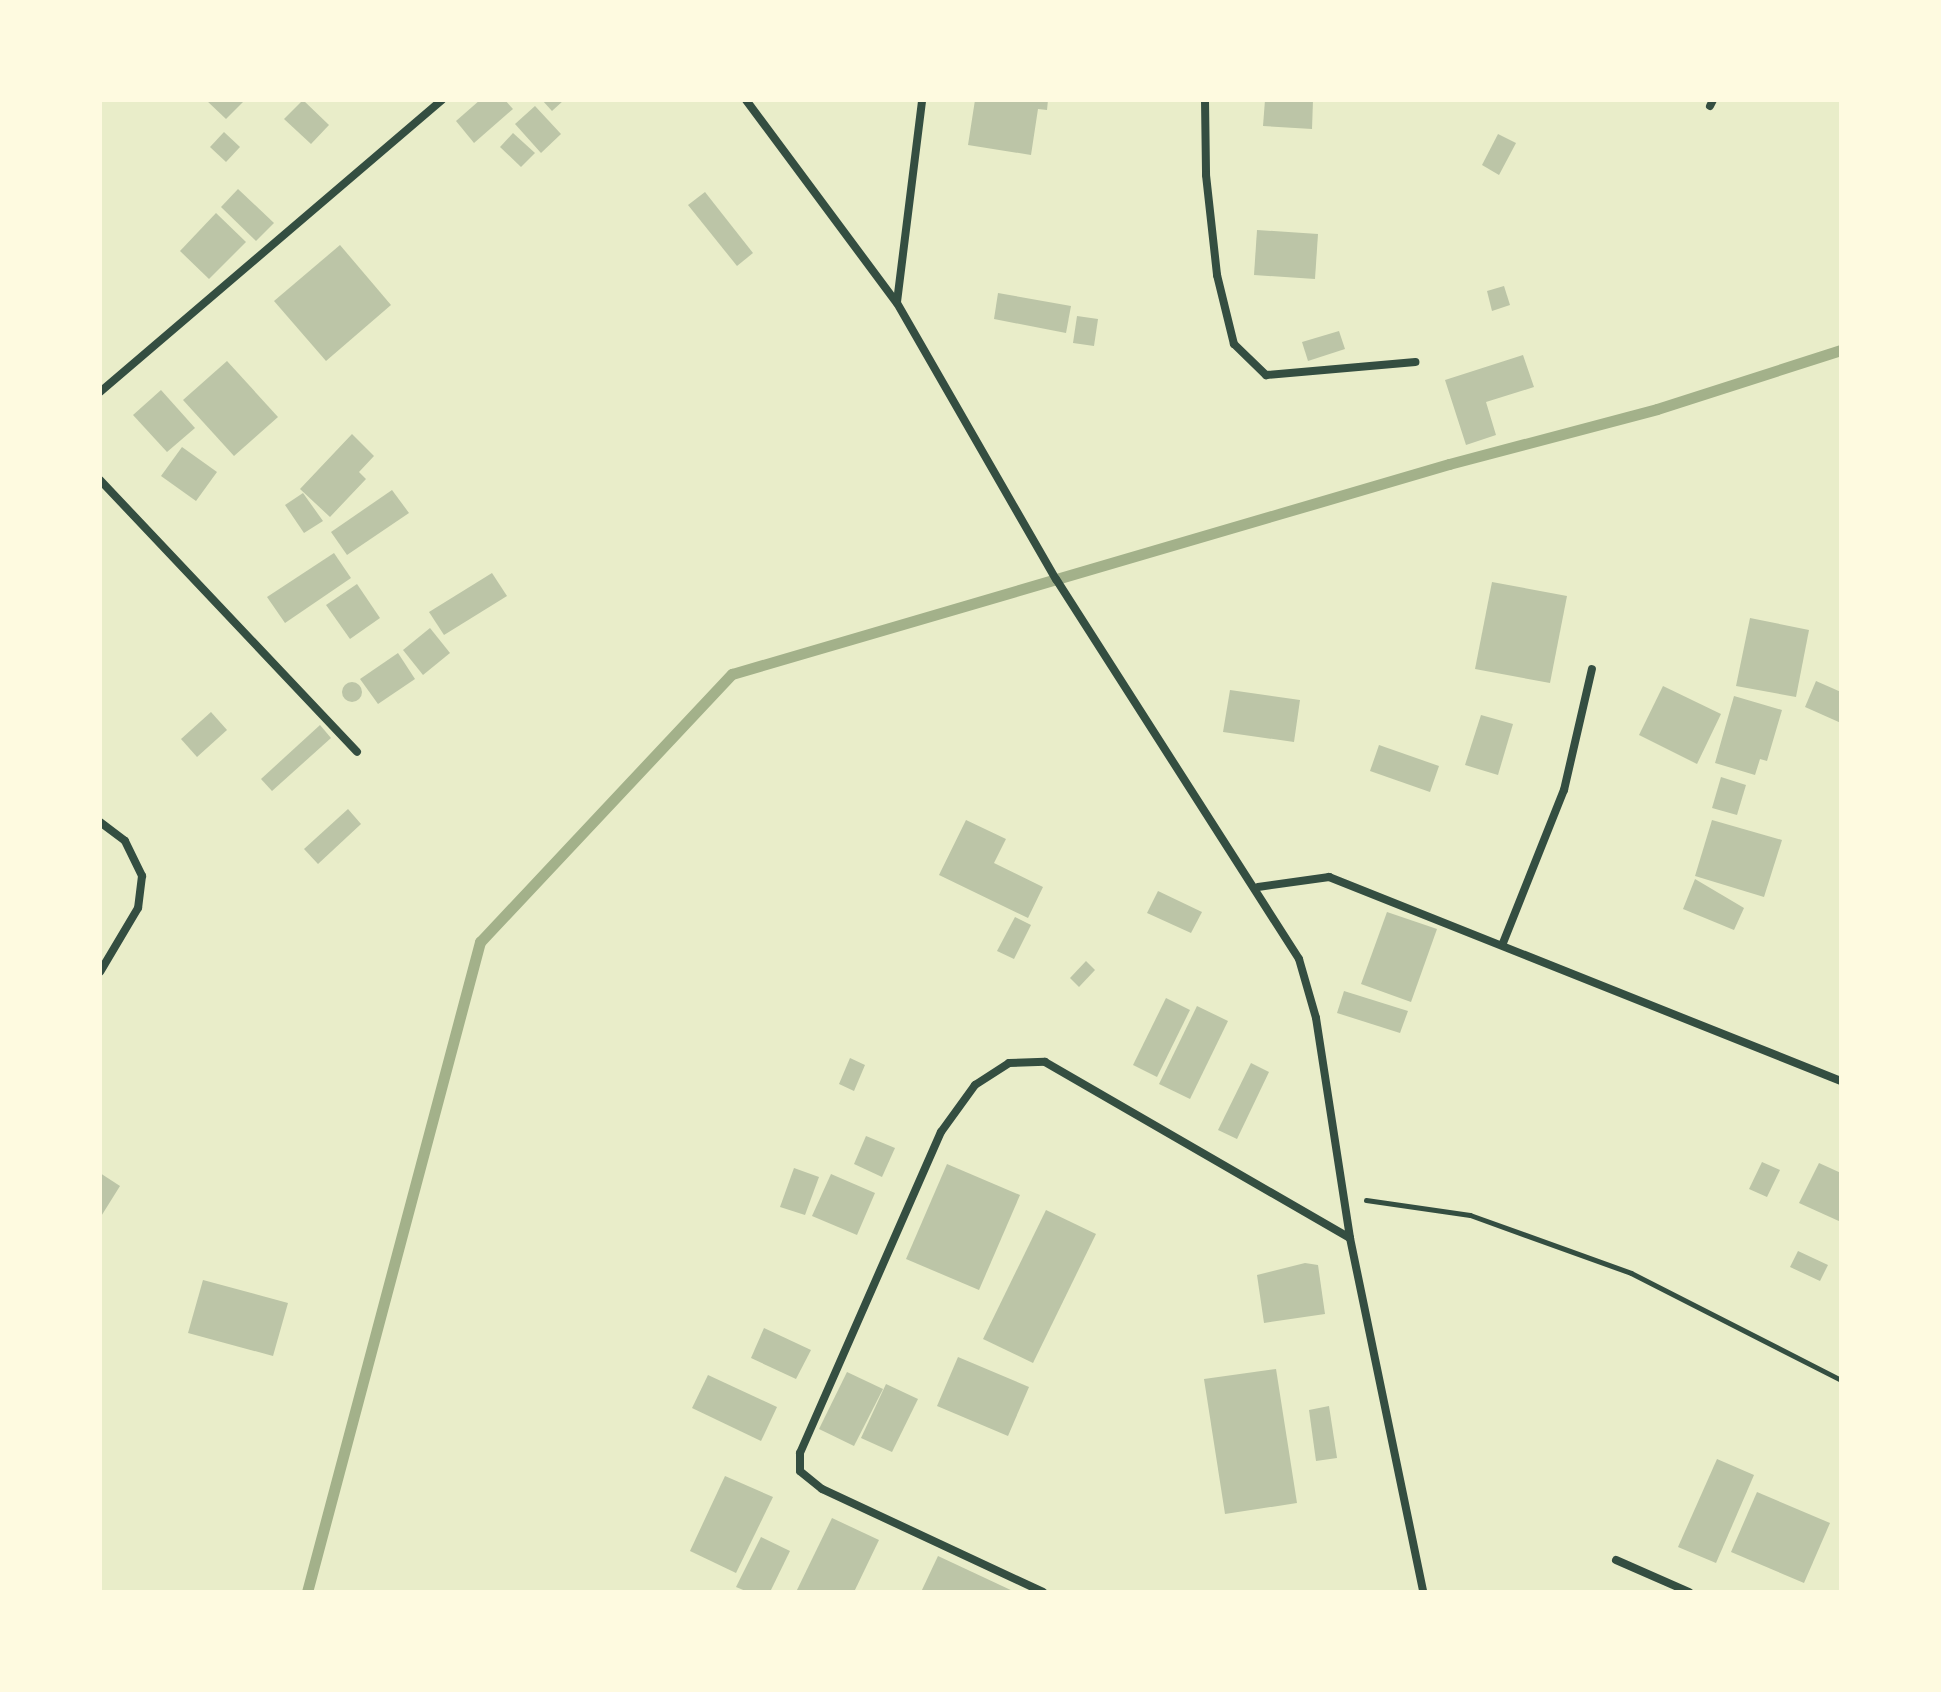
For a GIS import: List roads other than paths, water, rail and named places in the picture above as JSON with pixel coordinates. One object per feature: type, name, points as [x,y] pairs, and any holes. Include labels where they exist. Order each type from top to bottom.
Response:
[{"type":"street","points":[[100,392],[442,100]]},
{"type":"street","points":[[746,100],[897,303],[1056,579],[1258,887],[1299,959],[1316,1018],[1350,1238],[1423,1592]]},
{"type":"street","points":[[897,303],[922,100]]},
{"type":"street","points":[[1205,100],[1206,175],[1217,275],[1234,344],[1266,375],[1415,362]]},
{"type":"street","points":[[100,480],[357,752]]},
{"type":"street","points":[[1503,943],[1564,790],[1592,669]]},
{"type":"street","points":[[100,822],[125,841],[142,876],[138,908],[100,972]]},
{"type":"street","points":[[1258,887],[1329,877],[1503,943],[1841,1081]]},
{"type":"street","points":[[1043,1592],[822,1489],[800,1471],[800,1453],[941,1132],[975,1085],[1009,1063],[1045,1062],[1350,1238]]},
{"type":"street","points":[[1616,1560],[1689,1592]]},
{"type":"waterway","points":[[307,1592],[480,942],[732,674],[1449,464],[1657,409],[1841,350]]}]
